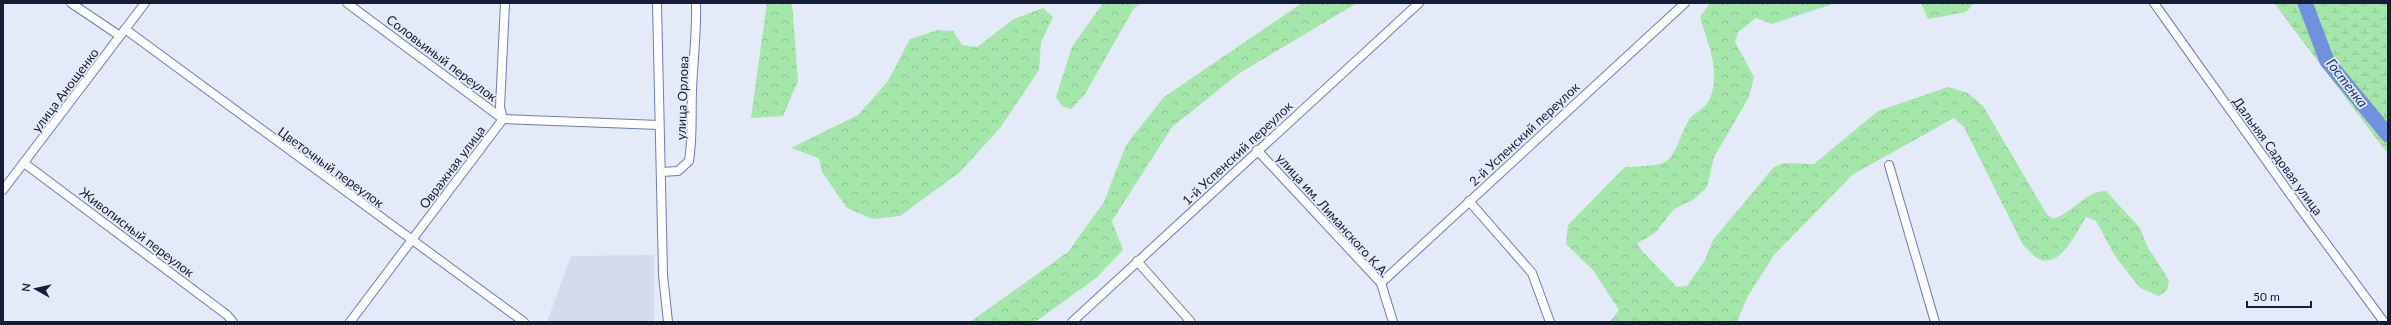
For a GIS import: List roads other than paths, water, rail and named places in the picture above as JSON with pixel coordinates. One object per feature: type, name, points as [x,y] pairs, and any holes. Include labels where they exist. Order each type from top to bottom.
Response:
[{"type":"street","name":"Цветочный переулок","points":[[70,3],[122,33],[524,322]]},
{"type":"street","name":"улица Анощенко","points":[[3,190],[145,3]]},
{"type":"street","name":"Соловьиный переулок","points":[[347,3],[503,119]]},
{"type":"street","points":[[505,3],[500,107],[503,119],[659,125]]},
{"type":"street","name":"улица Орлова","points":[[657,3],[663,275],[668,322]]},
{"type":"street","name":"улица Орлова","points":[[661,172],[678,171],[689,161],[694,135],[692,90],[696,52],[696,3]]},
{"type":"street","name":"1-й Успенский переулок","points":[[1072,322],[1257,150],[1419,3]]},
{"type":"street","name":"2-й Успенский переулок","points":[[1381,283],[1685,3]]},
{"type":"street","name":"Дальняя Садовая улица","points":[[2154,3],[2300,208],[2384,322]]},
{"type":"street","name":"Овражная улица","points":[[350,322],[503,119]]},
{"type":"street","name":"улица им. Лиманского К.А.","points":[[1257,150],[1381,283],[1393,322]]},
{"type":"street","name":"Живописный переулок","points":[[24,163],[227,315],[233,322]]},
{"type":"street","points":[[1889,165],[1896,194],[1935,322]]},
{"type":"street","points":[[1469,201],[1532,273],[1550,322]]},
{"type":"street","points":[[1137,261],[1191,322]]},
{"type":"waterway","name":"Гостенка","points":[[2305,3],[2327,61],[2388,135]]}]
